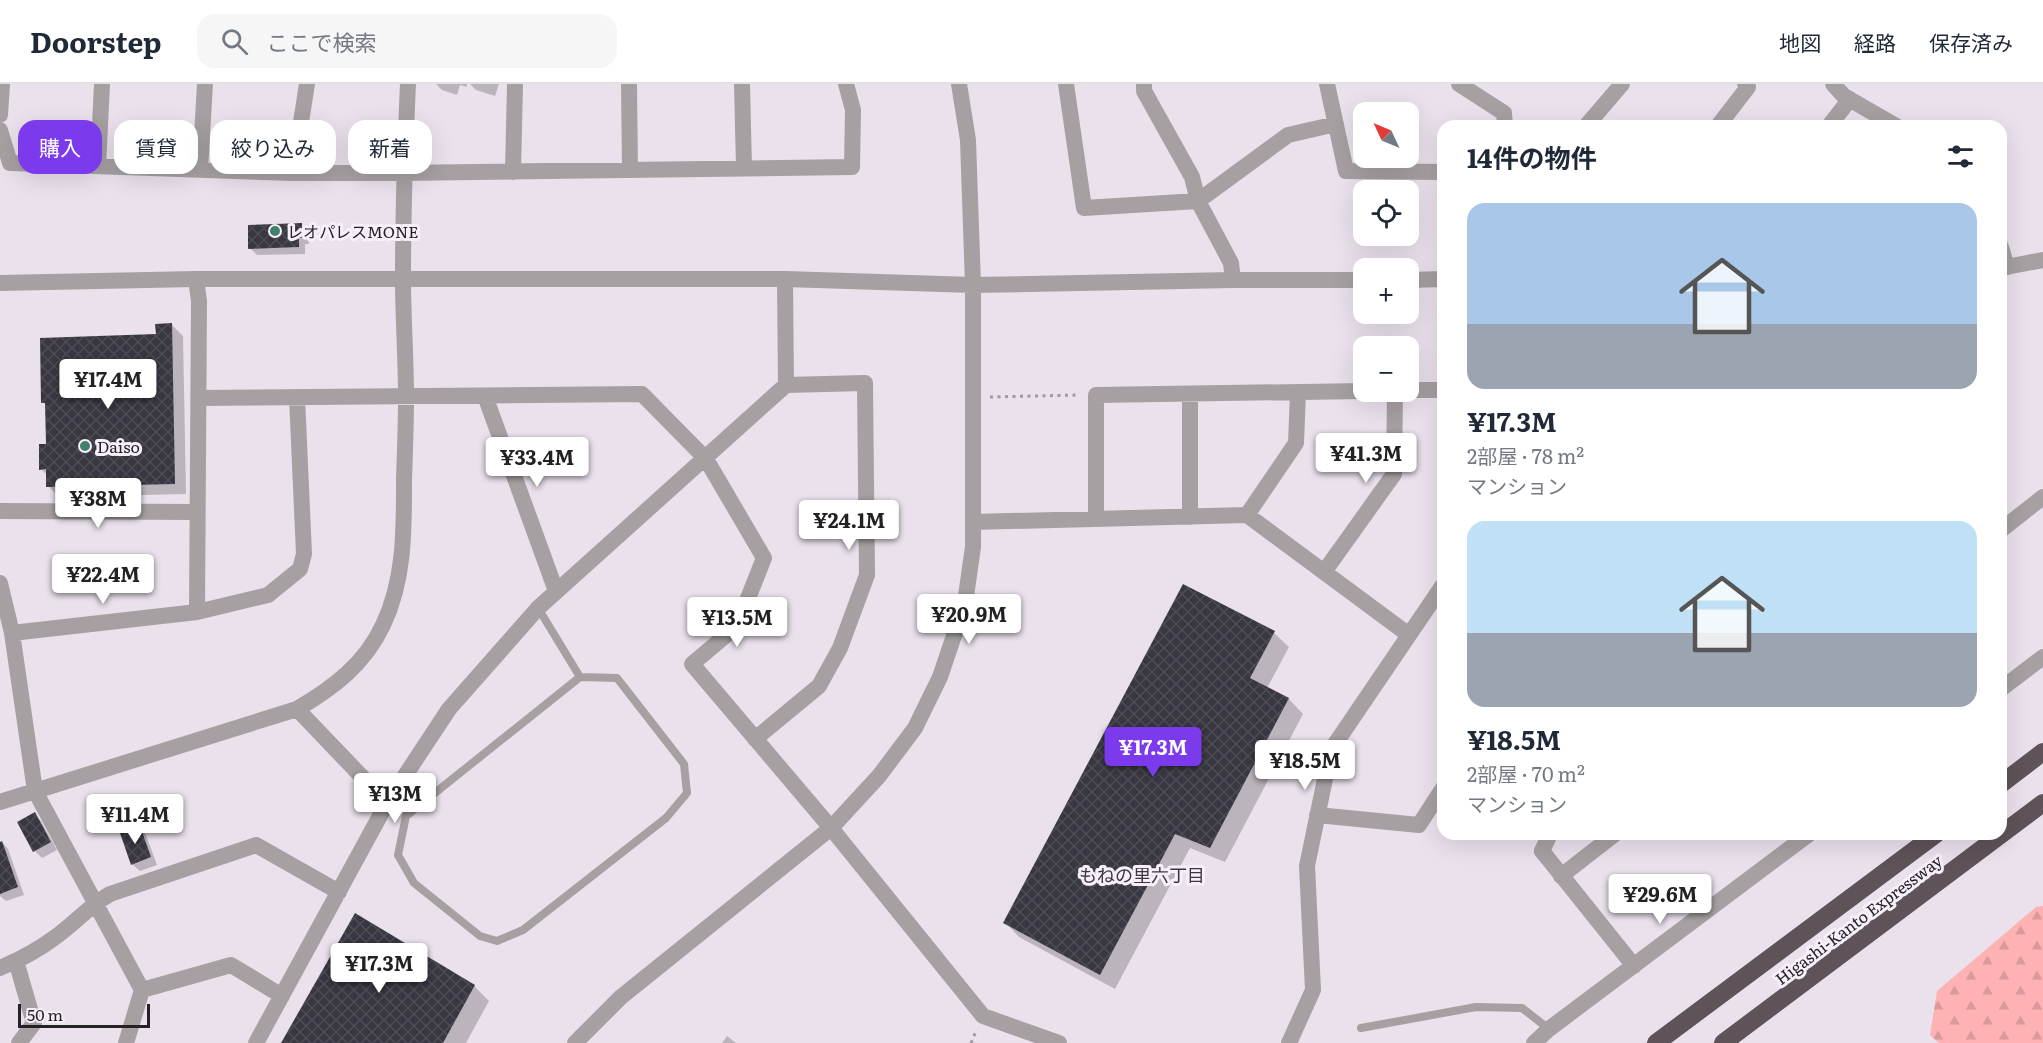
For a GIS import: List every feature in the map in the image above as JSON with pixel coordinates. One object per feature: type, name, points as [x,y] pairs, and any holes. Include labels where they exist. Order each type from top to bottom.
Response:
[{"type":"highway","points":[[2007,779],[2043,752]]},
{"type":"highway","name":"Higashi-Kanto Expressway","points":[[2007,830],[2043,803]]},
{"type":"highway","name":"Higashi-Kanto Expressway","points":[[1656,1043],[1928,840]]},
{"type":"highway","name":"Higashi-Kanto Expressway","points":[[1723,1043],[1994,840]]},
{"type":"street","points":[[0,115],[2,84]]},
{"type":"street","points":[[100,120],[102,84]]},
{"type":"street","points":[[200,170],[205,84]]},
{"type":"street","points":[[301,120],[307,84]]},
{"type":"street","points":[[406,120],[408,84]]},
{"type":"street","points":[[513,172],[515,84]]},
{"type":"street","points":[[629,84],[630,170]]},
{"type":"street","points":[[742,84],[744,168]]},
{"type":"street","points":[[432,173],[852,167],[853,110],[846,84]]},
{"type":"street","points":[[575,1043],[621,997],[831,828],[879,776],[915,728],[940,677],[965,603],[973,547],[973,285],[968,140],[958,84]]},
{"type":"street","points":[[1066,84],[1084,208],[1198,201],[1288,135],[1336,124]]},
{"type":"street","points":[[1144,84],[1144,91],[1192,177],[1198,201],[1231,263],[1233,280]]},
{"type":"street","points":[[1327,84],[1346,171],[1437,172]]},
{"type":"street","points":[[1591,120],[1622,84]]},
{"type":"street","points":[[1723,120],[1748,87],[1745,84]]},
{"type":"street","points":[[1833,84],[1851,99],[1886,120]]},
{"type":"street","points":[[1464,85],[1504,113],[1505,120]]},
{"type":"street","points":[[1834,120],[1851,99]]},
{"type":"street","points":[[0,130],[10,163],[18,163]]},
{"type":"street","points":[[102,166],[210,170]]},
{"type":"street","points":[[0,802],[297,709],[345,677],[364,656],[382,626],[395,593],[403,536],[406,397],[403,174]]},
{"type":"street","points":[[2007,266],[2043,260]]},
{"type":"street","points":[[196,279],[199,301],[197,612]]},
{"type":"street","points":[[0,283],[196,279],[785,279],[973,285],[1353,280]]},
{"type":"street","points":[[785,279],[786,385]]},
{"type":"street","points":[[1419,280],[1437,279]]},
{"type":"street","points":[[256,1043],[387,803],[449,709],[538,608],[786,385],[865,383],[867,575],[840,648],[819,686],[755,739]]},
{"type":"street","points":[[1419,390],[1437,390]]},
{"type":"street","points":[[1096,519],[1096,395],[1353,391]]},
{"type":"street","points":[[1247,515],[1296,444],[1298,392]]},
{"type":"street","points":[[199,399],[642,394],[706,459],[764,558],[736,626],[692,664],[831,828],[983,1016],[1059,1043]]},
{"type":"street","points":[[1190,394],[1190,517]]},
{"type":"street","points":[[485,396],[556,591]]},
{"type":"street","points":[[12,633],[197,612],[268,594],[300,569],[304,554],[297,397]]},
{"type":"street","points":[[1324,572],[1394,474],[1395,402]]},
{"type":"street","points":[[2007,525],[2043,497]]},
{"type":"street","points":[[0,511],[197,512]]},
{"type":"street","points":[[973,522],[1247,515],[1408,635]]},
{"type":"street","points":[[0,583],[12,633],[35,791],[142,990],[126,1043]]},
{"type":"street","points":[[1289,1043],[1313,990],[1307,866],[1331,750],[1437,594]]},
{"type":"street","points":[[2007,684],[2043,657]]},
{"type":"street","points":[[297,709],[387,803]]},
{"type":"street","points":[[1317,815],[1419,825],[1437,798]]},
{"type":"street","points":[[1547,840],[1542,851],[1634,966]]},
{"type":"street","points":[[1561,876],[1607,840]]},
{"type":"street","points":[[1534,1043],[1549,1029],[1801,840]]},
{"type":"street","points":[[0,968],[55,938],[95,902],[110,894],[256,845],[339,892]]},
{"type":"street","points":[[16,961],[34,1023],[19,1043]]},
{"type":"street","points":[[142,990],[231,965],[282,996]]},
{"type":"lane","points":[[538,608],[580,677]]},
{"type":"lane","points":[[580,677],[617,678],[684,764],[687,793],[666,818],[523,930],[497,941],[480,936],[414,883],[398,855],[406,816],[580,677]]},
{"type":"lane","points":[[1361,1028],[1476,1007],[1522,1008],[1549,1029]]},
{"type":"path","points":[[974,397],[1096,395]]},
{"type":"green space","points":[[2043,906],[2043,1043],[1939,1043],[1930,1035],[1937,991],[2036,907]]},
{"type":"building","name":"レオパレスMONE","points":[[302,223],[302,238],[299,238],[299,247],[248,249],[248,225]]},
{"type":"building","points":[[172,323],[175,484],[46,487],[46,469],[39,470],[39,444],[46,444],[45,403],[41,403],[40,338],[156,334],[155,324]]},
{"type":"building","points":[[1183,584],[1275,631],[1250,678],[1289,698],[1210,848],[1175,834],[1100,975],[1003,923]]},
{"type":"building","points":[[35,812],[51,842],[33,852],[17,822]]},
{"type":"building","points":[[140,826],[151,857],[131,865],[120,833]]},
{"type":"building","points":[[2,841],[18,887],[0,894],[0,842]]},
{"type":"building","points":[[355,913],[475,985],[443,1043],[281,1043]]},
{"type":"place","name":"レオパレスMONE","points":[[275,231]]},
{"type":"place","name":"Daiso","points":[[85,446]]},
{"type":"district","name":"もねの里六丁目","points":[[1142,874]]}]
